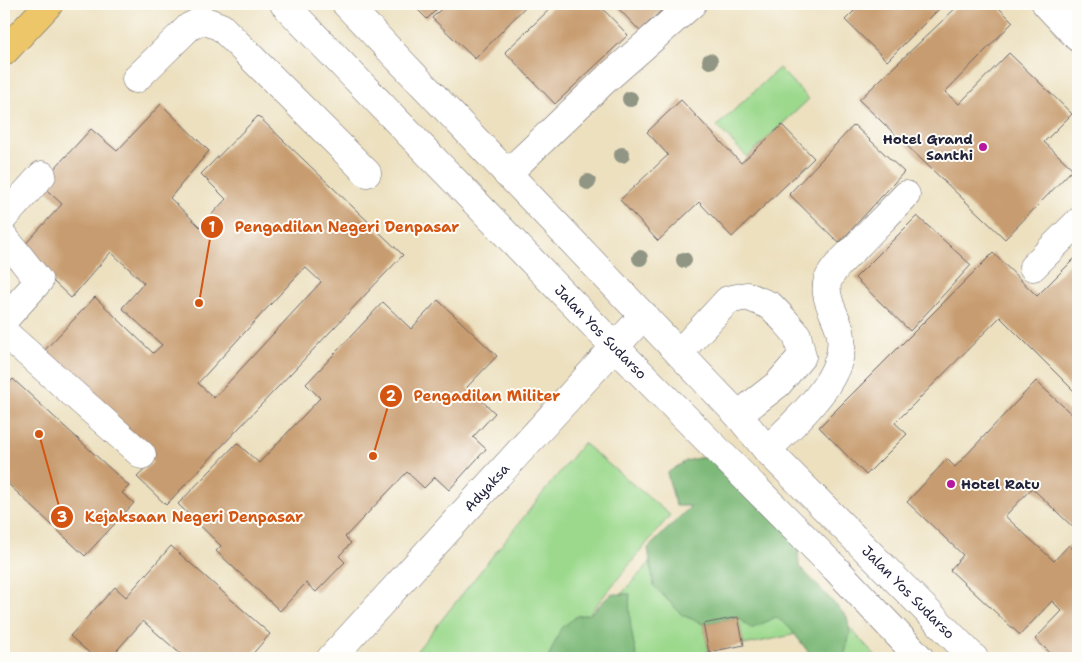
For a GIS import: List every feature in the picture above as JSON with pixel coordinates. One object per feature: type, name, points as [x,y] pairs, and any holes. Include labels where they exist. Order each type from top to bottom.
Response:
[{"type":"main road","points":[[4,52],[49,4]]},
{"type":"street","name":"Jalan Yos Sudarso","points":[[284,4],[615,347],[835,568],[920,658]]},
{"type":"street","name":"Jalan Yos Sudarso","points":[[346,4],[644,315],[738,415],[767,450],[974,658]]},
{"type":"street","points":[[507,174],[604,81],[692,4]]},
{"type":"street","points":[[1046,4],[1078,38]]},
{"type":"street","points":[[136,79],[189,27],[203,20],[221,27],[366,173]]},
{"type":"street","points":[[4,217],[42,175]]},
{"type":"street","points":[[767,450],[809,406],[834,375],[838,364],[841,337],[826,290],[829,277],[906,195]]},
{"type":"street","points":[[1033,267],[1078,222]]},
{"type":"street","points":[[4,237],[39,281],[4,320]]},
{"type":"street","points":[[679,353],[728,300],[747,296],[772,306],[797,335],[802,356],[778,384],[738,415]]},
{"type":"street","name":"Adyaksa","points":[[330,658],[644,315]]},
{"type":"street","points":[[4,332],[142,455]]},
{"type":"street","points":[[835,568],[859,542]]},
{"type":"green space","points":[[779,68],[809,99],[747,157],[717,126]]},
{"type":"green space","points":[[583,443],[670,515],[553,658],[411,658]]},
{"type":"green space","points":[[719,453],[797,531],[799,566],[847,617],[850,633],[844,658],[813,658],[789,627],[776,617],[751,629],[738,617],[703,624],[682,615],[654,586],[648,548],[691,506],[676,506],[667,473],[686,461]]},
{"type":"green space","points":[[713,493],[797,634],[744,645],[738,617],[703,624],[709,652],[694,658],[563,658]]},
{"type":"green space","points":[[611,594],[630,594],[630,619],[637,658],[548,658],[561,628],[577,616],[590,614]]},
{"type":"green space","points":[[844,622],[878,658],[836,658]]},
{"type":"building","points":[[412,4],[442,4],[427,19]]},
{"type":"building","points":[[446,4],[528,4],[475,59],[432,18]]},
{"type":"building","points":[[555,4],[598,4],[628,35],[555,104],[505,52]]},
{"type":"building","points":[[614,4],[668,4],[640,31]]},
{"type":"building","points":[[847,4],[944,4],[887,61],[845,20],[854,11]]},
{"type":"building","name":"Hotel Grand Santhi","points":[[960,4],[995,4],[1013,22],[945,92],[959,104],[1009,53],[1072,114],[1044,142],[1073,169],[1005,239],[859,100]]},
{"type":"building","points":[[681,100],[741,163],[782,125],[814,158],[732,237],[699,202],[658,241],[620,200],[668,155],[647,132]]},
{"type":"building","points":[[161,104],[209,151],[170,198],[200,227],[226,199],[201,174],[258,116],[403,255],[166,505],[137,477],[153,462],[43,352],[95,297],[153,353],[162,345],[122,308],[144,283],[111,252],[71,298],[20,250],[62,204],[40,184],[91,129],[117,151]],"holes":[[[305,267],[321,282],[214,398],[198,383]]]},
{"type":"building","points":[[854,125],[904,172],[839,243],[789,194]]},
{"type":"building","points":[[917,216],[971,265],[910,331],[855,278]]},
{"type":"building","points":[[993,253],[1037,296],[1078,255],[1078,395],[1000,317],[895,423],[907,434],[866,475],[819,427]]},
{"type":"building","points":[[438,300],[497,356],[467,387],[495,413],[473,437],[486,449],[449,490],[435,477],[424,488],[407,472],[345,537],[351,543],[339,556],[345,562],[316,592],[306,583],[280,611],[216,551],[221,546],[178,504],[237,443],[259,463],[320,398],[306,384],[383,302],[411,329]]},
{"type":"building","points":[[13,379],[129,486],[122,493],[134,503],[85,556],[4,480],[4,389]]},
{"type":"building","points":[[1036,381],[1078,420],[1078,532],[1032,488],[1005,516],[1054,561],[1069,545],[1078,554],[1078,658],[1056,658],[1035,639],[1062,611],[1052,601],[1020,635],[950,570],[963,555],[907,502],[947,459],[955,467]]},
{"type":"building","points":[[171,546],[270,634],[249,658],[185,658],[143,621],[110,658],[95,658],[70,636],[115,587],[126,597]]},
{"type":"building","points":[[738,617],[744,645],[709,652],[703,624]]},
{"type":"place","name":"Hotel Grand Santhi","points":[[983,147]]},
{"type":"place","name":"Pengadilan Negeri Denpasar","points":[[199,303]]},
{"type":"place","name":"Kejaksaan Negeri Denpasar","points":[[39,434]]},
{"type":"place","name":"Pengadilan Militer","points":[[373,456]]},
{"type":"place","name":"Hotel Ratu","points":[[951,484]]}]
